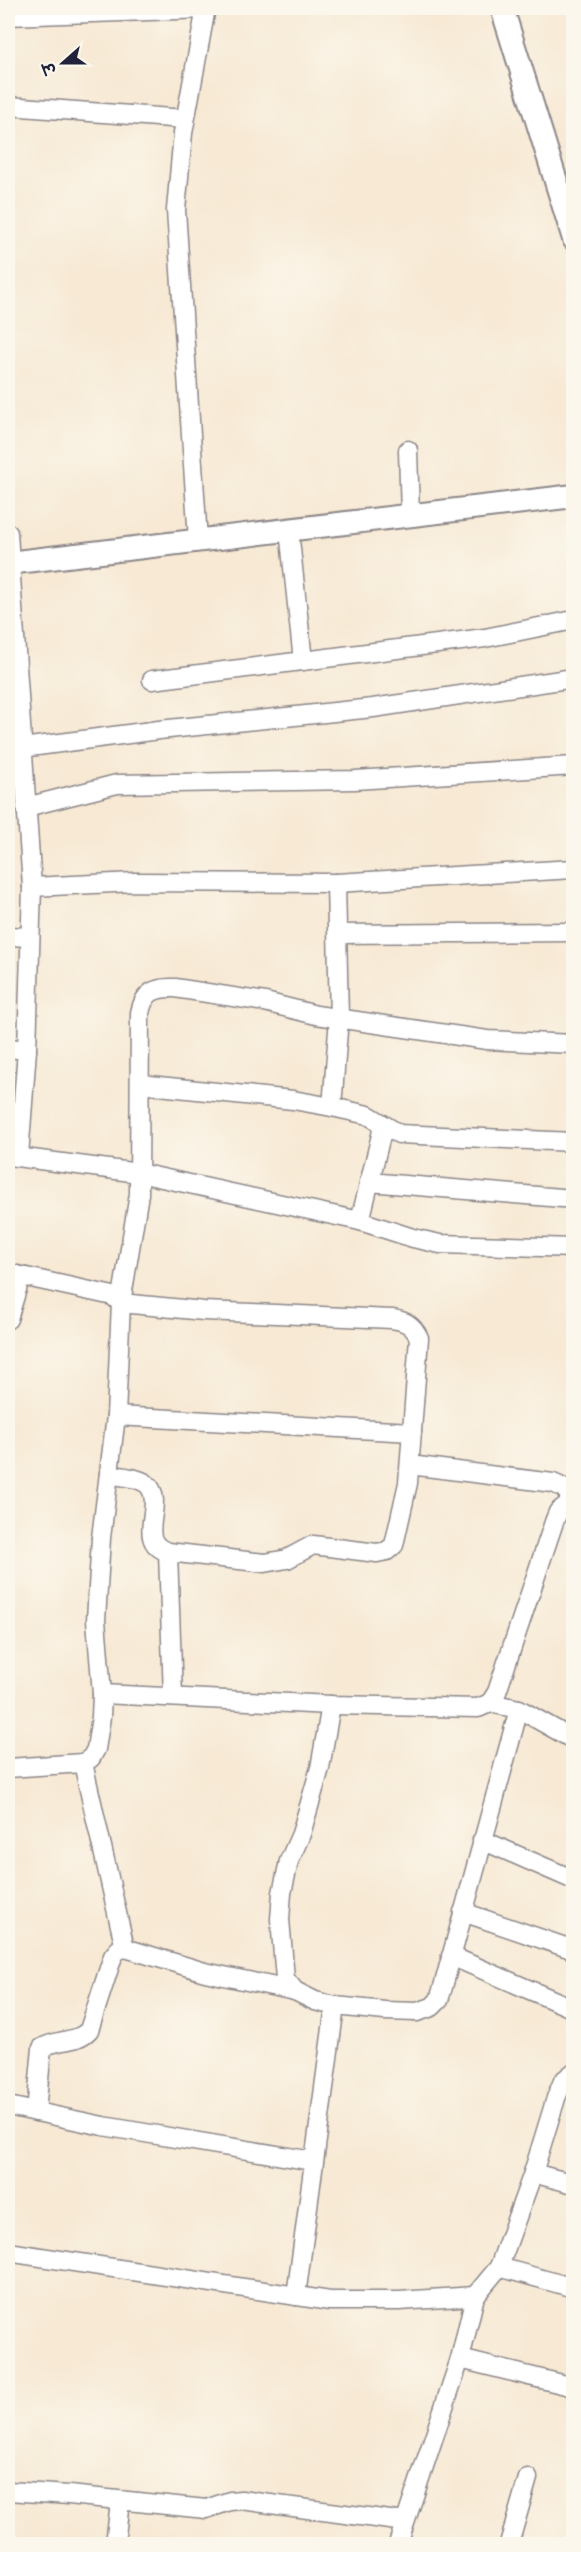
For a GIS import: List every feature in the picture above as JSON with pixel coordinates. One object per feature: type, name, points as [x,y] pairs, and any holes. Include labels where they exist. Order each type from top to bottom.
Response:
[{"type":"street","points":[[8,16],[206,8],[185,119],[177,177],[176,220],[198,540]]},
{"type":"street","points":[[502,8],[573,239]]},
{"type":"street","points":[[8,106],[185,119]]},
{"type":"street","points":[[408,450],[410,515]]},
{"type":"street","points":[[9,562],[573,496]]},
{"type":"street","points":[[289,530],[303,661]]},
{"type":"street","points":[[8,534],[32,886],[27,1050],[14,1156],[140,1173],[360,1221],[440,1244],[573,1248]]},
{"type":"street","points":[[152,680],[485,638],[573,620]]},
{"type":"street","points":[[22,748],[159,730],[373,708],[573,678]]},
{"type":"street","points":[[26,807],[117,784],[355,780],[573,766]]},
{"type":"street","points":[[32,886],[135,882],[336,883],[573,869]]},
{"type":"street","points":[[332,1107],[339,1018],[336,883]]},
{"type":"street","points":[[338,934],[573,932]]},
{"type":"street","points":[[8,936],[30,937]]},
{"type":"street","points":[[8,1768],[83,1763],[91,1758],[96,1749],[102,1694],[96,1620],[100,1538],[116,1416],[121,1302],[139,1194],[142,1001],[150,992],[161,987],[265,1002],[316,1015],[487,1040],[573,1044]]},
{"type":"street","points":[[8,1048],[27,1050]]},
{"type":"street","points":[[140,1084],[293,1100],[332,1107],[368,1115],[382,1127],[399,1134],[573,1142]]},
{"type":"street","points":[[360,1221],[382,1127]]},
{"type":"street","points":[[369,1182],[573,1199]]},
{"type":"street","points":[[8,1319],[14,1274],[113,1296],[121,1302],[204,1311],[392,1319],[408,1323],[419,1338],[410,1465],[394,1545],[387,1551],[313,1545],[287,1559],[266,1563],[168,1552],[159,1549],[154,1541],[152,1533],[153,1495],[149,1486],[140,1481],[108,1474]]},
{"type":"street","points":[[116,1416],[412,1432]]},
{"type":"street","points":[[410,1465],[553,1484],[564,1488],[573,1499],[558,1512],[497,1692],[490,1703]]},
{"type":"street","points":[[168,1552],[173,1697]]},
{"type":"street","points":[[102,1694],[331,1705],[478,1708],[490,1703],[519,1709],[573,1740]]},
{"type":"street","points":[[295,1991],[285,1979],[282,1958],[280,1919],[282,1893],[289,1861],[301,1834],[320,1768],[331,1705]]},
{"type":"street","points":[[36,2112],[42,2048],[48,2044],[84,2036],[89,2030],[113,1956],[118,1950],[125,1948],[205,1972],[295,1991],[335,2006],[417,2012],[432,2007],[439,2000],[443,1987],[519,1709]]},
{"type":"street","points":[[83,1763],[125,1948]]},
{"type":"street","points":[[482,1840],[573,1880]]},
{"type":"street","points":[[463,1912],[573,1950]]},
{"type":"street","points":[[451,1956],[573,2009]]},
{"type":"street","points":[[296,2296],[335,2006]]},
{"type":"street","points":[[398,2544],[460,2359],[475,2296],[499,2267],[533,2173],[562,2081],[573,2072]]},
{"type":"street","points":[[8,2106],[104,2126],[313,2160]]},
{"type":"street","points":[[533,2173],[573,2184]]},
{"type":"street","points":[[8,2252],[330,2301],[387,2301],[475,2296]]},
{"type":"street","points":[[499,2267],[573,2288]]},
{"type":"street","points":[[460,2359],[573,2387]]},
{"type":"street","points":[[509,2544],[528,2478]]},
{"type":"street","points":[[8,2491],[69,2494],[120,2502],[206,2509],[241,2500],[405,2522]]},
{"type":"street","points":[[115,2544],[120,2502]]}]
